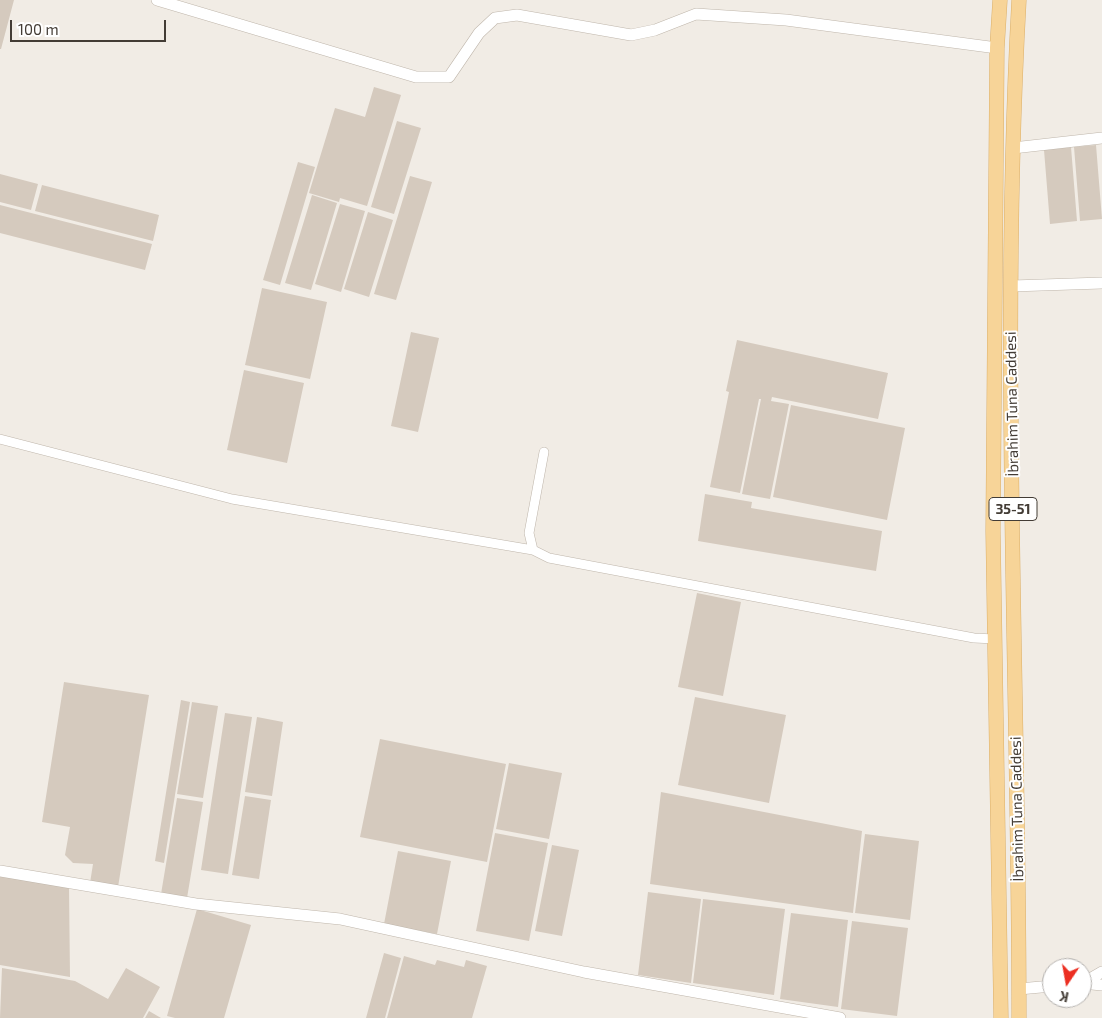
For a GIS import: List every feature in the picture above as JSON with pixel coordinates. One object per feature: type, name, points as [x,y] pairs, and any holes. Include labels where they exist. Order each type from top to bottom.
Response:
[{"type":"main road","name":"İbrahim Tuna Caddesi","points":[[1000,0],[997,48],[993,531],[1001,1018]]},
{"type":"main road","name":"İbrahim Tuna Caddesi","points":[[1019,0],[1013,148],[1012,286],[1019,1018]]},
{"type":"street","points":[[157,0],[416,77],[449,77],[479,33],[495,18],[517,15],[631,35],[655,30],[696,14],[759,18],[997,48]]},
{"type":"street","points":[[1013,148],[1102,138]]},
{"type":"street","points":[[1012,286],[1102,283]]},
{"type":"street","points":[[0,439],[232,499],[533,550],[559,560],[964,636],[995,639]]},
{"type":"street","points":[[533,550],[529,533],[544,452]]},
{"type":"street","points":[[0,871],[196,904],[251,908],[340,919],[584,972],[840,1018]]},
{"type":"street","points":[[1019,989],[1042,987]]},
{"type":"building","points":[[0,0],[14,0],[1,49],[0,49]]},
{"type":"building","points":[[374,87],[401,95],[367,206],[340,198],[339,202],[309,193],[335,108],[365,117]]},
{"type":"building","points":[[397,121],[421,128],[394,214],[371,207]]},
{"type":"building","points":[[1096,145],[1102,219],[1080,221],[1074,147]]},
{"type":"building","points":[[1071,147],[1077,221],[1050,224],[1044,150]]},
{"type":"building","points":[[298,162],[315,167],[280,285],[263,280]]},
{"type":"building","points":[[0,174],[38,184],[31,210],[0,202]]},
{"type":"building","points":[[410,176],[432,182],[396,300],[374,294]]},
{"type":"building","points":[[42,185],[159,215],[153,241],[35,211]]},
{"type":"building","points":[[312,195],[337,203],[311,290],[285,283]]},
{"type":"building","points":[[340,204],[365,211],[341,292],[315,284]]},
{"type":"building","points":[[0,205],[152,244],[145,270],[0,233]]},
{"type":"building","points":[[368,212],[393,220],[369,297],[344,289]]},
{"type":"building","points":[[262,288],[327,302],[310,379],[245,365]]},
{"type":"building","points":[[411,332],[439,338],[418,432],[391,426]]},
{"type":"building","points":[[737,340],[888,373],[878,419],[772,397],[771,401],[789,404],[770,499],[742,494],[761,399],[759,399],[740,493],[710,487],[729,392],[726,391]]},
{"type":"building","points":[[244,370],[304,383],[287,463],[227,450]]},
{"type":"building","points":[[791,405],[905,428],[887,520],[773,497]]},
{"type":"building","points":[[705,494],[752,502],[751,508],[882,531],[876,571],[698,541]]},
{"type":"building","points":[[697,593],[741,602],[723,696],[678,687]]},
{"type":"building","points":[[64,682],[149,695],[118,887],[90,883],[93,864],[73,863],[65,855],[70,827],[42,822]]},
{"type":"building","points":[[695,697],[786,715],[769,803],[678,785]]},
{"type":"building","points":[[181,700],[190,702],[164,863],[155,861]]},
{"type":"building","points":[[192,702],[218,706],[203,798],[177,794]]},
{"type":"building","points":[[225,713],[252,717],[228,874],[201,870]]},
{"type":"building","points":[[257,717],[283,722],[272,796],[245,792]]},
{"type":"building","points":[[380,739],[506,764],[487,862],[360,837]]},
{"type":"building","points":[[509,763],[562,773],[549,839],[496,829]]},
{"type":"building","points":[[661,792],[862,831],[853,913],[650,884]]},
{"type":"building","points":[[245,796],[271,800],[259,879],[232,875]]},
{"type":"building","points":[[177,798],[203,802],[187,898],[161,894]]},
{"type":"building","points":[[495,833],[548,843],[529,941],[476,931]]},
{"type":"building","points":[[865,834],[919,841],[910,920],[855,913]]},
{"type":"building","points":[[552,845],[579,850],[562,936],[535,931]]},
{"type":"building","points":[[398,851],[451,861],[437,934],[384,924]]},
{"type":"building","points":[[0,874],[69,887],[70,977],[0,965]]},
{"type":"building","points":[[648,892],[701,899],[691,983],[638,975]]},
{"type":"building","points":[[703,899],[785,909],[774,995],[693,983]]},
{"type":"building","points":[[197,909],[251,925],[224,1018],[175,1018],[167,1016]]},
{"type":"building","points":[[791,913],[848,920],[838,1007],[780,999]]},
{"type":"building","points":[[852,921],[908,928],[897,1016],[841,1009]]},
{"type":"building","points":[[384,953],[401,958],[385,1018],[366,1018]]},
{"type":"building","points":[[404,956],[435,965],[437,960],[464,967],[466,960],[487,966],[472,1018],[387,1018]]},
{"type":"building","points":[[2,968],[75,981],[108,999],[126,968],[160,987],[143,1018],[0,1018]]},
{"type":"building","points":[[149,1011],[161,1018],[145,1018]]}]
